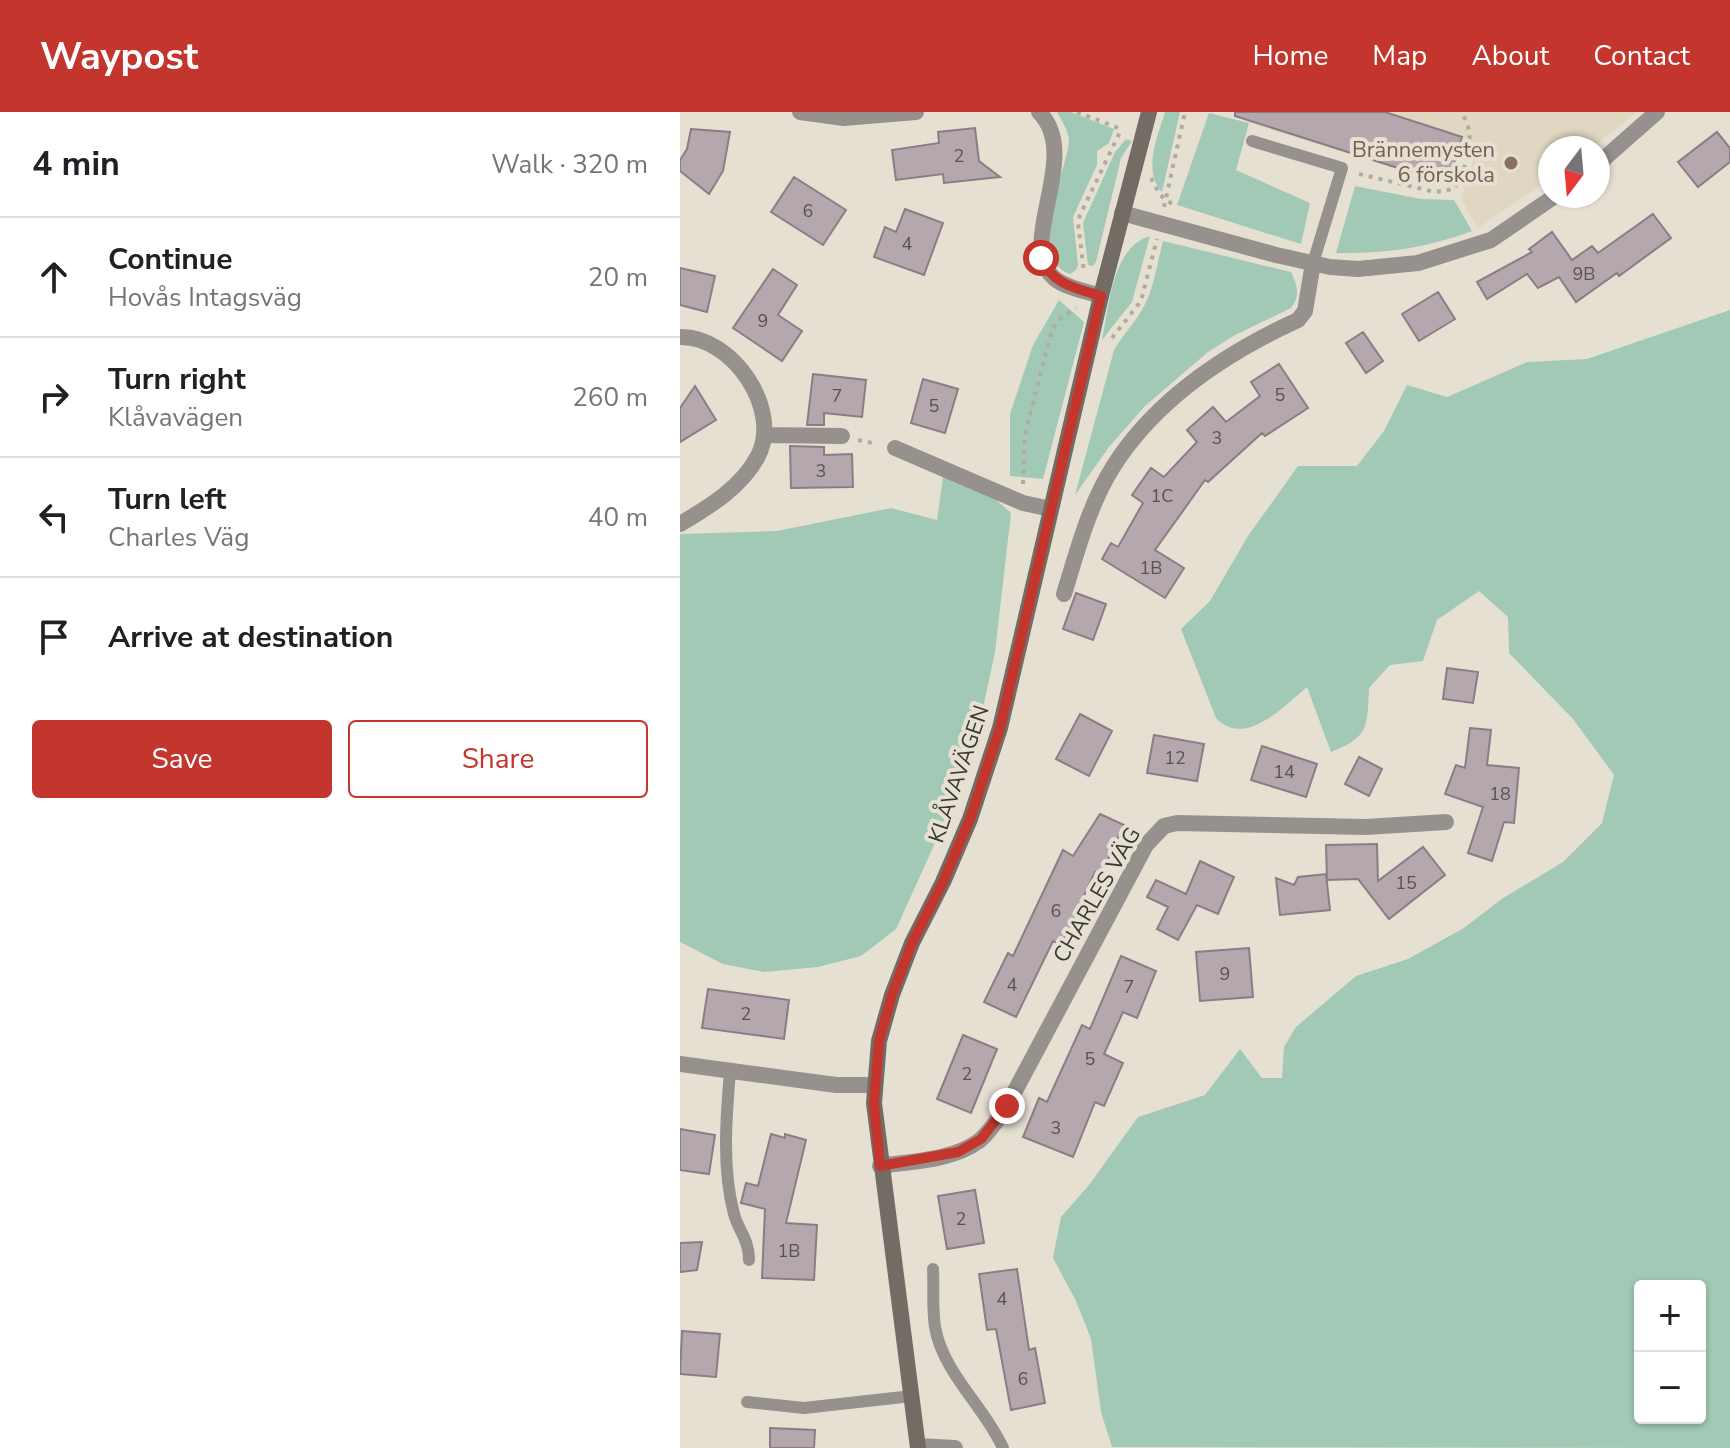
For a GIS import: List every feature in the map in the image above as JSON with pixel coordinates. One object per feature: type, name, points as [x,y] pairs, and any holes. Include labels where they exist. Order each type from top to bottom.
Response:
[{"type":"street","points":[[800,112],[844,118],[916,112]]},
{"type":"street","points":[[1039,112],[1049,126],[1055,151],[1041,258],[1052,276],[1062,284],[1101,296]]},
{"type":"street","name":"KLÅVAVÄGEN","points":[[918,1447],[880,1166],[874,1085],[879,1041],[912,943],[943,882],[986,774],[1029,612],[1101,296],[1149,112]]},
{"type":"street","points":[[1610,153],[1657,112]]},
{"type":"street","points":[[1122,213],[1313,263],[1358,269],[1418,263],[1452,254],[1491,240],[1538,208]]},
{"type":"street","points":[[1064,594],[1080,541],[1102,489],[1126,449],[1146,425],[1211,367],[1235,351],[1298,320],[1305,311],[1313,263]]},
{"type":"street","points":[[680,337],[692,337],[719,347],[738,365],[759,405],[765,435],[759,454],[739,482],[680,524]]},
{"type":"street","points":[[765,435],[842,436]]},
{"type":"street","points":[[895,448],[1023,503],[1051,509]]},
{"type":"street","name":"CHARLES VÄG","points":[[880,1166],[958,1152],[981,1139],[1007,1106],[1146,845],[1164,826],[1177,823],[1400,827],[1446,822]]},
{"type":"street","points":[[680,1064],[836,1085],[874,1085]]},
{"type":"street","points":[[918,1447],[955,1448]]},
{"type":"lane","points":[[1252,141],[1342,168],[1313,263]]},
{"type":"lane","points":[[730,1072],[726,1117],[729,1184],[734,1216],[749,1248],[749,1260]]},
{"type":"lane","points":[[933,1269],[935,1328],[951,1369],[981,1409],[1003,1448]]},
{"type":"lane","points":[[747,1402],[804,1408],[912,1396]]},
{"type":"path","points":[[1108,346],[1141,301],[1185,112]]},
{"type":"path","points":[[1342,168],[1418,189],[1445,192],[1454,189],[1462,175],[1470,145],[1468,123],[1461,112]]},
{"type":"path","points":[[842,436],[895,448]]},
{"type":"shaded area","name":"Brännemysten 6 förskola","points":[[1253,112],[1637,112],[1606,136],[1538,136],[1538,187],[1478,228],[1461,199],[1477,147],[1462,143],[1449,185],[1249,123]]},
{"type":"green space","points":[[1057,112],[1071,112],[1114,129],[1109,143],[1097,151],[1097,165],[1073,217],[1078,265],[1070,274],[1057,266],[1050,252],[1052,214],[1069,141]]},
{"type":"green space","points":[[1165,112],[1180,112],[1162,192],[1156,184],[1152,164]]},
{"type":"green space","points":[[1209,113],[1249,123],[1236,170],[1310,203],[1301,244],[1177,205]]},
{"type":"green space","points":[[1126,139],[1132,141],[1121,158],[1096,262],[1093,266],[1088,265],[1083,223],[1115,152]]},
{"type":"green space","points":[[1355,186],[1421,199],[1454,200],[1472,231],[1405,249],[1336,253]]},
{"type":"green space","points":[[1150,236],[1132,302],[1102,340],[1110,295],[1120,265],[1137,242]]},
{"type":"green space","points":[[1163,241],[1291,272],[1296,299],[1291,308],[1208,352],[1145,406],[1109,447],[1075,495],[1114,350],[1147,301]]},
{"type":"green space","points":[[1059,300],[1084,322],[1043,479],[1010,476],[1010,414],[1033,345]]},
{"type":"green space","points":[[1730,310],[1730,1448],[1112,1447],[1101,1412],[1091,1339],[1076,1301],[1053,1258],[1061,1217],[1089,1185],[1138,1117],[1205,1095],[1240,1049],[1262,1078],[1282,1078],[1284,1047],[1296,1027],[1356,976],[1408,959],[1464,928],[1503,898],[1563,862],[1602,823],[1614,775],[1573,719],[1509,653],[1508,617],[1479,591],[1437,620],[1423,661],[1390,665],[1369,688],[1368,712],[1360,735],[1331,752],[1307,687],[1276,713],[1252,727],[1239,729],[1227,726],[1216,718],[1181,629],[1210,601],[1248,536],[1298,466],[1357,466],[1384,431],[1407,385],[1447,397],[1527,362],[1587,359]]},
{"type":"green space","points":[[943,477],[987,492],[1011,513],[995,652],[977,736],[936,841],[896,929],[861,956],[818,967],[764,972],[723,964],[680,942],[680,534],[777,531],[891,508],[937,520]]},
{"type":"building","points":[[1235,112],[1385,112],[1462,137],[1448,184],[1235,116]]},
{"type":"building","points":[[975,128],[979,161],[1000,177],[944,183],[943,174],[896,180],[892,150],[939,143],[938,132]]},
{"type":"building","points":[[691,129],[730,132],[723,171],[709,194],[680,171],[680,160],[687,149]]},
{"type":"building","points":[[1717,132],[1730,148],[1730,162],[1698,187],[1678,162]]},
{"type":"building","points":[[794,177],[846,210],[823,245],[771,212]]},
{"type":"building","points":[[905,209],[943,223],[924,275],[874,257],[885,227],[896,232]]},
{"type":"building","points":[[1653,214],[1671,238],[1619,276],[1617,273],[1576,302],[1559,277],[1538,288],[1527,274],[1487,299],[1477,282],[1532,252],[1529,249],[1552,232],[1572,260],[1592,246],[1598,253]]},
{"type":"building","points":[[680,268],[715,276],[707,312],[680,305]]},
{"type":"building","points":[[773,269],[797,285],[778,315],[802,331],[782,361],[733,328]]},
{"type":"building","points":[[1438,292],[1455,319],[1419,341],[1402,314]]},
{"type":"building","points":[[1363,332],[1383,361],[1366,373],[1346,343]]},
{"type":"building","points":[[1279,364],[1308,408],[1265,436],[1262,433],[1208,482],[1205,480],[1155,550],[1184,568],[1165,598],[1102,559],[1111,543],[1118,547],[1143,503],[1132,495],[1151,468],[1164,477],[1197,442],[1187,430],[1213,407],[1226,422],[1260,396],[1251,382]]},
{"type":"building","points":[[813,374],[866,380],[862,417],[824,413],[824,425],[807,425]]},
{"type":"building","points":[[923,379],[958,389],[945,433],[911,423]]},
{"type":"building","points":[[695,386],[716,420],[680,442],[680,408]]},
{"type":"building","points":[[790,446],[824,447],[824,455],[852,454],[853,487],[791,488]]},
{"type":"building","points":[[1076,593],[1106,604],[1093,640],[1063,629]]},
{"type":"building","points":[[1447,668],[1478,672],[1473,703],[1443,699]]},
{"type":"building","points":[[1080,714],[1112,731],[1089,776],[1056,759]]},
{"type":"building","points":[[1470,728],[1491,730],[1487,765],[1519,768],[1514,823],[1504,822],[1492,861],[1468,853],[1483,807],[1445,794],[1456,765],[1465,768]]},
{"type":"building","points":[[1154,735],[1204,744],[1197,781],[1147,773]]},
{"type":"building","points":[[1262,746],[1317,764],[1306,797],[1251,780]]},
{"type":"building","points":[[1359,757],[1382,769],[1369,796],[1345,784]]},
{"type":"building","points":[[1100,814],[1124,825],[1101,875],[1095,872],[1061,945],[1053,941],[1016,1017],[984,1002],[1008,953],[1013,956],[1063,850],[1073,856]]},
{"type":"building","points":[[1377,844],[1378,881],[1423,847],[1445,875],[1389,919],[1358,879],[1327,880],[1326,845]]},
{"type":"building","points":[[1200,861],[1234,877],[1218,914],[1197,905],[1178,940],[1157,929],[1168,907],[1147,897],[1156,880],[1186,894]]},
{"type":"building","points":[[1326,874],[1330,910],[1280,915],[1276,878],[1294,885],[1298,877]]},
{"type":"building","points":[[1249,948],[1253,997],[1200,1001],[1196,952]]},
{"type":"building","points":[[1121,956],[1156,971],[1137,1018],[1123,1012],[1104,1054],[1123,1063],[1104,1106],[1095,1102],[1073,1157],[1023,1137],[1039,1098],[1047,1102],[1082,1025],[1090,1029]]},
{"type":"building","points":[[708,989],[789,1000],[784,1039],[702,1028]]},
{"type":"building","points":[[963,1035],[997,1049],[971,1113],[937,1099]]},
{"type":"building","points":[[680,1129],[715,1135],[709,1174],[680,1170]]},
{"type":"building","points":[[771,1134],[806,1140],[786,1223],[817,1225],[814,1280],[762,1278],[765,1209],[741,1203],[746,1183],[758,1186]]},
{"type":"building","points":[[975,1190],[984,1243],[947,1249],[938,1196]]},
{"type":"building","points":[[702,1242],[697,1270],[680,1272],[680,1243]]},
{"type":"building","points":[[1017,1269],[1029,1350],[1035,1348],[1045,1403],[1011,1410],[996,1329],[987,1330],[979,1274]]},
{"type":"building","points":[[682,1331],[720,1334],[716,1377],[680,1374]]},
{"type":"building","points":[[770,1428],[815,1430],[814,1448],[770,1448]]},
{"type":"place","name":"Brännemysten 6 förskola","points":[[1511,163]]},
{"type":"route","points":[[1007,1106],[981,1139],[958,1152],[880,1166],[874,1103],[879,1041],[912,943],[970,819],[1000,728],[1101,296],[1062,284],[1052,276],[1041,258]]}]
